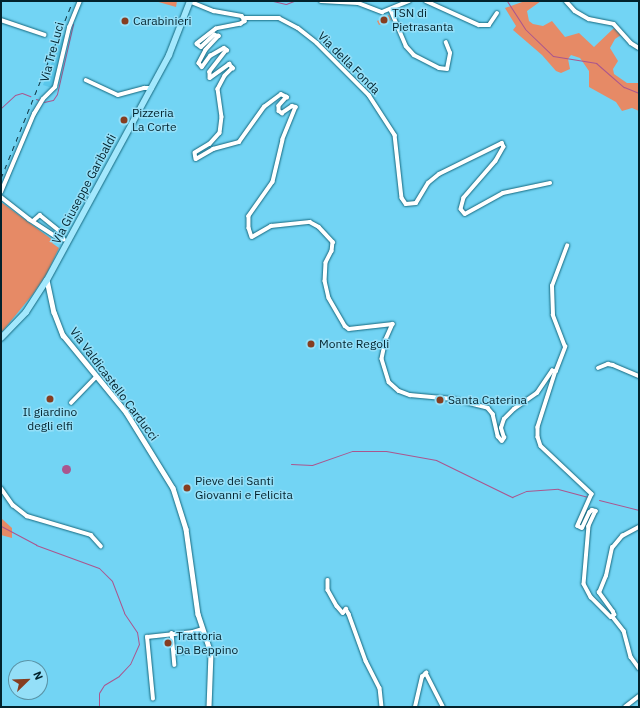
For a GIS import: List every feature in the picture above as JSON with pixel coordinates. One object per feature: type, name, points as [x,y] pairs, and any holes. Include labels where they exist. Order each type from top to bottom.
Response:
[{"type":"main road","name":"Via Giuseppe Garibaldi","points":[[1,338],[26,312],[47,280],[65,241],[170,55],[189,1]]},
{"type":"street","name":"Via Tre Luci","points":[[1,192],[34,114],[43,99],[55,87],[70,22],[80,1]]},
{"type":"street","points":[[189,1],[214,11],[244,18],[244,23],[216,29],[197,44],[201,47],[214,35],[219,36],[219,39],[206,50],[199,64],[202,67],[210,56],[224,48],[227,50],[210,72],[210,78],[229,64],[233,68],[224,76],[218,89],[222,124],[220,133],[210,144],[195,153],[194,157],[198,159],[213,149],[239,142],[264,107],[281,94],[287,97],[279,106],[279,111],[282,113],[292,106],[296,107],[283,140],[273,182],[248,216],[249,228],[252,237],[271,226],[310,222],[319,227],[333,242],[332,251],[326,263],[325,281],[329,298],[345,326],[349,328],[393,324],[386,340],[382,359],[389,382],[399,391],[410,395],[453,400],[488,408],[493,414],[498,436],[502,441],[504,438],[501,428],[504,419],[514,409],[537,393],[552,371],[556,371]]},
{"type":"street","points":[[321,1],[358,3],[382,12],[391,10],[409,1]]},
{"type":"street","points":[[426,1],[479,25],[489,25],[497,13]]},
{"type":"street","points":[[566,1],[575,11],[589,19],[614,24],[631,43],[639,48]]},
{"type":"street","points":[[391,10],[406,46],[414,55],[439,68],[448,68],[450,53],[446,43]]},
{"type":"street","name":"Via della Fonda","points":[[244,18],[279,18],[298,28],[365,91],[395,135],[402,198],[406,204],[416,203],[428,183],[439,174],[502,143],[504,147],[496,161],[464,198],[461,209],[465,214],[504,193],[550,183]]},
{"type":"street","points":[[1,20],[45,36]]},
{"type":"street","points":[[86,80],[118,95],[144,88],[152,88]]},
{"type":"street","points":[[1,197],[33,221],[65,241]]},
{"type":"street","points":[[33,221],[40,215],[61,232],[65,241]]},
{"type":"street","points":[[567,246],[552,286],[553,315],[565,347],[538,427],[538,437],[541,446],[592,494],[578,526],[582,528],[589,513],[592,510],[596,511],[589,526],[584,584],[591,597],[613,617],[624,631],[631,657],[639,668]]},
{"type":"street","name":"Via Valdicastello Carducci","points":[[47,280],[59,328],[139,431],[174,488],[186,529],[194,595],[212,662],[209,707]]},
{"type":"street","points":[[598,368],[608,364],[639,376]]},
{"type":"street","points":[[71,403],[96,377]]},
{"type":"street","points":[[1,488],[13,505],[27,516],[91,535],[101,546]]},
{"type":"street","points":[[613,617],[599,590],[606,576],[614,544],[622,536],[639,528]]},
{"type":"street","points":[[328,580],[328,590],[337,606],[343,613],[346,609],[349,614],[366,661],[380,688],[382,707]]},
{"type":"street","points":[[153,699],[147,637],[172,633],[193,632],[202,629]]},
{"type":"street","points":[[172,633],[175,666]]},
{"type":"street","points":[[174,652],[183,652]]},
{"type":"street","points":[[415,707],[422,677],[426,673],[443,707]]},
{"type":"street","points":[[625,707],[639,696]]},
{"type":"shaded area","points":[[155,1],[177,1],[176,7]]},
{"type":"shaded area","points":[[525,1],[541,1],[527,11],[529,21],[533,24],[543,26],[552,21],[565,37],[579,33],[594,47],[614,28],[621,35],[615,39],[610,48],[618,61],[613,69],[614,74],[627,83],[639,83],[639,111],[632,108],[622,111],[616,102],[589,87],[589,71],[580,58],[571,55],[568,59],[570,69],[561,73],[556,71],[542,55],[513,30],[516,26],[505,8]]},
{"type":"shaded area","name":"TSN di Pietrasanta","points":[[389,15],[391,20],[379,25],[377,21]]},
{"type":"shaded area","points":[[63,35],[65,36],[52,88],[43,85]]},
{"type":"shaded area","points":[[1,202],[54,241],[52,243],[59,248],[47,273],[33,294],[1,333]]},
{"type":"shaded area","points":[[64,465],[68,465],[70,469],[68,473],[64,473],[62,471],[62,467]]},
{"type":"shaded area","points":[[1,518],[12,528],[12,538],[1,535]]},
{"type":"waterway","points":[[273,1],[286,4],[294,1]]},
{"type":"waterway","points":[[507,1],[525,29],[553,56],[596,63],[624,87],[639,93]]},
{"type":"waterway","points":[[44,102],[53,100],[57,94],[73,24]]},
{"type":"waterway","points":[[1,108],[15,95],[22,93],[30,96]]},
{"type":"waterway","points":[[291,464],[312,465],[352,451],[386,451],[436,460],[512,497],[526,491],[558,489],[587,497]]},
{"type":"waterway","points":[[599,500],[639,510]]},
{"type":"waterway","points":[[1,526],[36,545],[99,568],[112,581],[124,613],[137,632],[139,644],[130,664],[119,676],[104,685],[99,693],[99,707]]},
{"type":"railway","points":[[1,178],[73,1]]},
{"type":"place","name":"TSN di Pietrasanta","points":[[384,20]]},
{"type":"place","name":"Carabinieri","points":[[125,21]]},
{"type":"place","name":"Pizzeria La Corte","points":[[124,120]]},
{"type":"place","name":"Monte Regoli","points":[[311,344]]},
{"type":"place","name":"Il giardino degli elfi","points":[[50,399]]},
{"type":"place","name":"Santa Caterina","points":[[440,400]]},
{"type":"place","name":"Pieve dei Santi Giovanni e Felicita","points":[[187,488]]},
{"type":"place","name":"Trattoria Da Beppino","points":[[168,643]]}]
